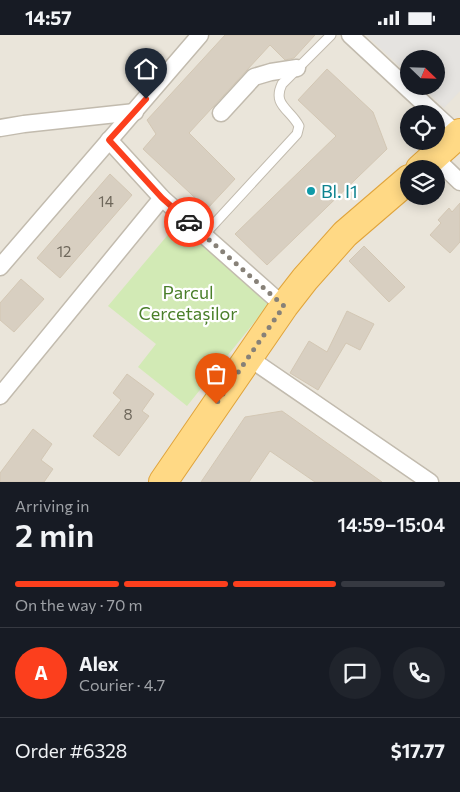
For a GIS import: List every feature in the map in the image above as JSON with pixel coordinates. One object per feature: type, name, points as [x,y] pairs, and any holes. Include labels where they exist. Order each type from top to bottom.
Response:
[{"type":"highway","points":[[430,160],[459,134]]},
{"type":"highway","points":[[163,482],[284,306],[338,241],[400,187]]},
{"type":"street","points":[[0,267],[200,35]]},
{"type":"street","points":[[350,35],[426,105]]},
{"type":"street","points":[[221,113],[254,77],[297,68]]},
{"type":"street","points":[[0,128],[135,112]]},
{"type":"street","points":[[445,122],[459,134]]},
{"type":"street","points":[[109,140],[162,198],[284,306]]},
{"type":"street","points":[[445,174],[460,183]]},
{"type":"street","points":[[0,396],[162,198]]},
{"type":"street","points":[[249,358],[430,482]]},
{"type":"lane","points":[[203,235],[297,134],[299,126],[295,118],[280,103],[278,93],[282,84],[331,35]]},
{"type":"shaded area","points":[[0,35],[460,35],[460,482],[0,482]]},
{"type":"shaded area","points":[[366,35],[460,35],[460,91],[445,107],[430,95],[445,95],[445,50],[400,50],[400,67]]},
{"type":"green space","name":"Parcul Cercetașilor","points":[[177,224],[270,303],[187,406],[138,367],[156,344],[108,306]]},
{"type":"building","points":[[225,35],[315,35],[294,58],[285,60],[270,45],[189,133],[235,179],[207,209],[143,149],[156,134],[147,120]]},
{"type":"building","name":"Bl. I1","points":[[327,69],[373,112],[387,149],[267,265],[235,234],[336,136],[298,100]]},
{"type":"building","points":[[110,174],[132,195],[60,278],[37,258]]},
{"type":"building","points":[[460,203],[460,242],[450,253],[430,235],[441,223],[438,220],[449,208],[452,212]]},
{"type":"building","points":[[364,246],[405,287],[389,302],[349,261]]},
{"type":"building","points":[[21,279],[44,299],[14,332],[0,320],[0,303]]},
{"type":"building","points":[[347,311],[374,324],[360,350],[346,343],[318,390],[290,373],[309,341],[327,352]]},
{"type":"building","points":[[127,374],[154,394],[142,411],[149,416],[119,456],[93,436],[121,400],[113,393]]},
{"type":"building","points":[[282,411],[382,482],[315,482],[270,451],[249,482],[201,482],[245,417]]},
{"type":"building","points":[[33,429],[52,444],[41,460],[53,469],[44,482],[0,482],[0,473]]},
{"type":"way so far","points":[[189,222],[284,306],[216,404]]},
{"type":"place","name":"Bl. I1","points":[[311,191]]},
{"type":"route","points":[[146,99],[109,140],[162,198],[189,222]]}]
